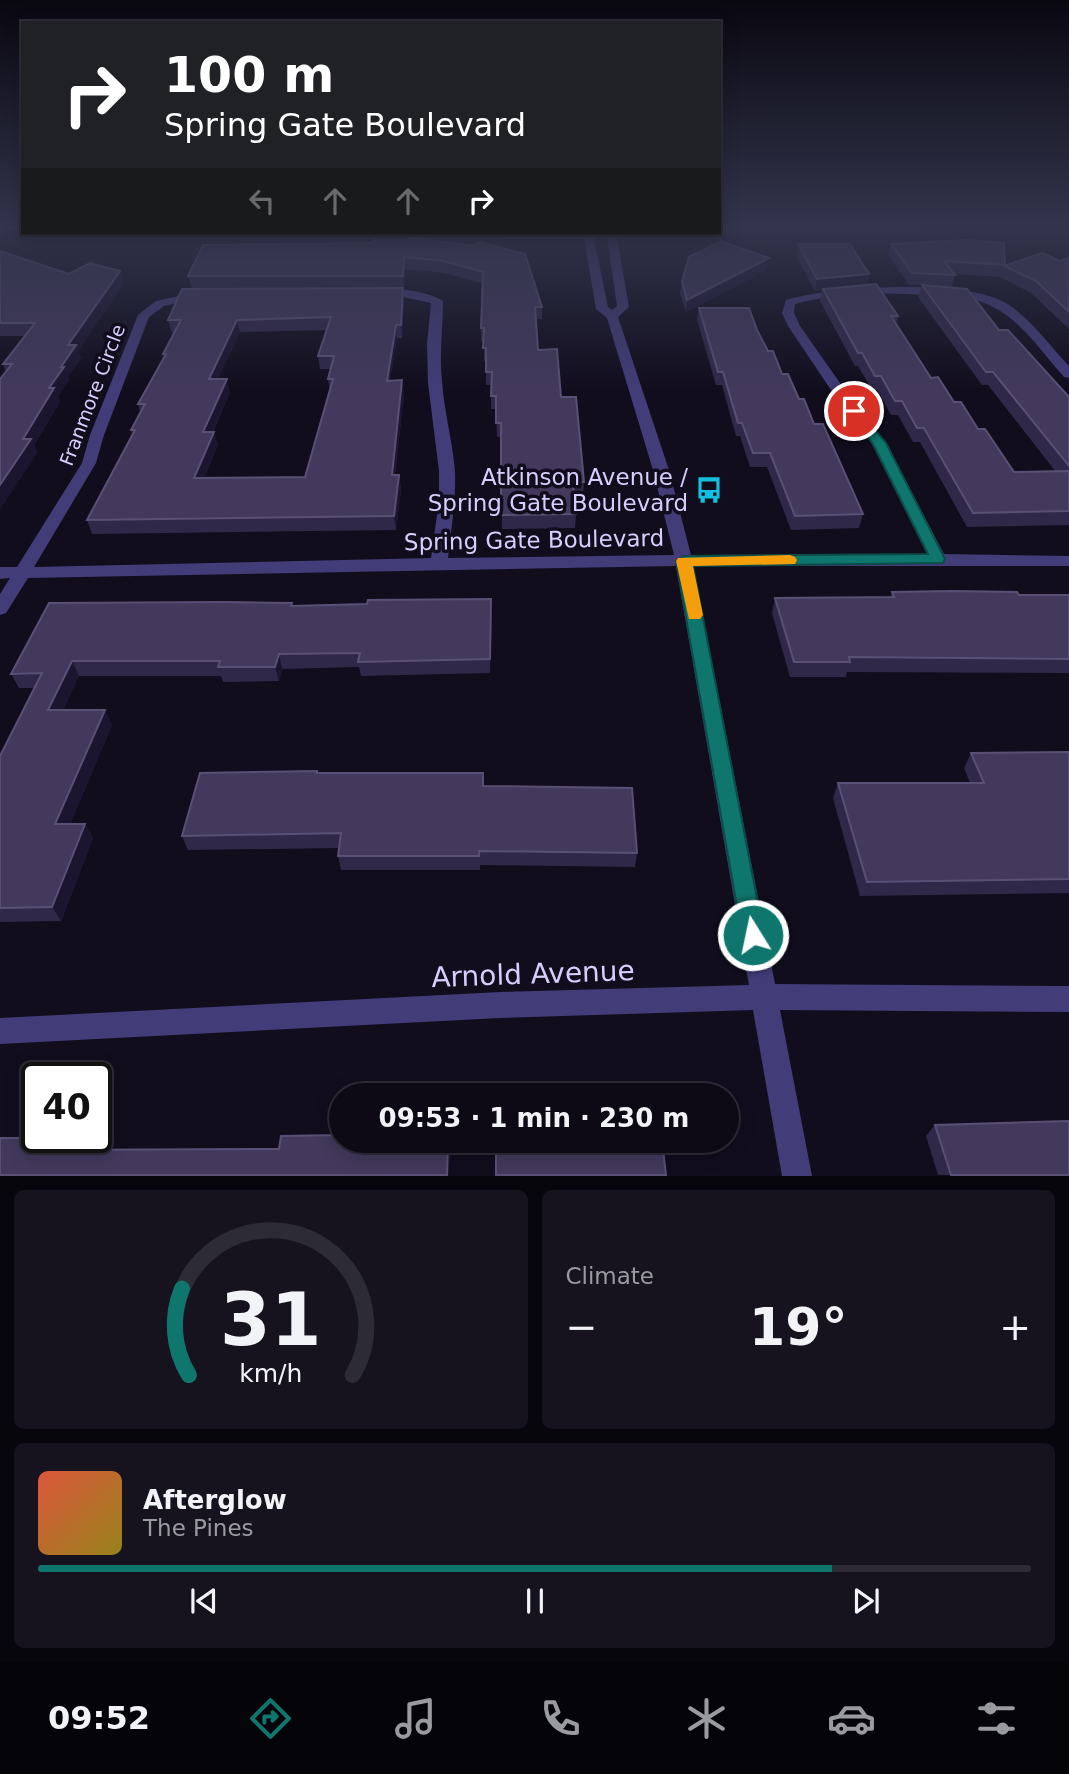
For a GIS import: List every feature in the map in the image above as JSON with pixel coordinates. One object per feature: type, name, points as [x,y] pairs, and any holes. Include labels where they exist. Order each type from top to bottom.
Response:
[{"type":"street","points":[[597,281],[602,309],[612,316],[661,470],[684,561],[797,1175]]},
{"type":"street","points":[[612,316],[623,307],[619,281]]},
{"type":"street","points":[[365,293],[403,294],[437,301],[438,324],[433,344],[435,383],[447,471],[447,501],[439,563]]},
{"type":"street","points":[[938,559],[879,443],[842,396],[794,326],[788,313],[790,302],[800,297],[826,295],[912,293],[980,298],[1004,308],[1069,374]]},
{"type":"street","name":"Franmore Circle","points":[[0,609],[89,463],[97,435],[144,315],[160,303],[177,297],[214,294]]},
{"type":"street","name":"Spring Gate Boulevard","points":[[0,573],[439,563],[938,559],[1069,561]]},
{"type":"street","name":"Arnold Avenue","points":[[0,1031],[500,1005],[764,997],[1069,999]]},
{"type":"building","points":[[0,281],[113,281],[68,345],[76,345],[49,388],[54,388],[23,439],[31,439],[0,485],[0,379],[12,364],[3,364],[35,323],[0,323]]},
{"type":"building","points":[[483,281],[534,281],[542,307],[535,307],[538,350],[557,349],[561,397],[576,397],[584,482],[573,482],[576,514],[501,515],[501,423],[496,423],[496,396],[491,396],[492,372],[486,372],[484,328],[481,328]]},
{"type":"building","points":[[682,281],[724,281],[687,300]]},
{"type":"building","points":[[1036,281],[1069,281],[1069,312]]},
{"type":"building","points":[[876,284],[898,316],[891,316],[931,378],[938,377],[954,402],[961,402],[978,429],[985,429],[1014,472],[1069,471],[1069,511],[973,513],[924,428],[917,428],[902,401],[895,401],[881,376],[875,376],[862,353],[858,353],[823,289]]},
{"type":"building","points":[[922,285],[967,289],[999,330],[1008,330],[1069,397],[1069,466],[993,372],[986,372]]},
{"type":"building","points":[[403,288],[401,325],[396,325],[387,381],[402,380],[392,475],[399,475],[394,516],[87,520],[135,430],[131,430],[145,404],[138,404],[166,354],[163,354],[181,320],[168,320],[182,289]],"holes":[[[331,317],[318,356],[334,356],[328,379],[333,379],[305,477],[194,478],[214,432],[203,432],[227,379],[209,379],[237,320]]]},
{"type":"building","points":[[699,308],[749,308],[757,330],[768,351],[773,351],[782,374],[788,374],[799,399],[804,399],[814,424],[823,424],[863,514],[795,516],[770,453],[753,453],[742,423],[738,423],[723,372],[718,372]]},
{"type":"building","points":[[892,592],[1069,595],[1069,659],[849,657],[850,662],[794,662],[775,598],[894,597]]},
{"type":"building","points":[[491,599],[490,659],[358,662],[360,653],[279,654],[275,667],[218,667],[220,661],[72,661],[48,710],[105,710],[55,824],[85,824],[52,907],[0,908],[0,756],[42,673],[11,674],[49,603],[226,602],[292,603],[291,606],[367,604],[368,600]]},
{"type":"building","points":[[1069,752],[1069,879],[867,882],[838,783],[984,783],[971,753]]},
{"type":"building","points":[[200,773],[483,773],[483,786],[632,788],[637,853],[479,851],[479,856],[338,856],[341,833],[182,836]]},
{"type":"building","points":[[1069,1121],[1069,1175],[951,1175],[935,1125]]},
{"type":"building","points":[[329,1135],[329,1153],[448,1153],[447,1175],[0,1175],[0,1138],[21,1138],[21,1153],[112,1153],[112,1150],[279,1149],[281,1136]]},
{"type":"building","points":[[496,1153],[663,1153],[666,1175],[496,1175]]},
{"type":"slow traffic","points":[[695,615],[684,561],[790,560]]},
{"type":"place","name":"Atkinson Avenue / Spring Gate Boulevard","points":[[709,490]]},
{"type":"route","points":[[753,935],[684,561],[938,559],[879,443],[854,411]]}]
